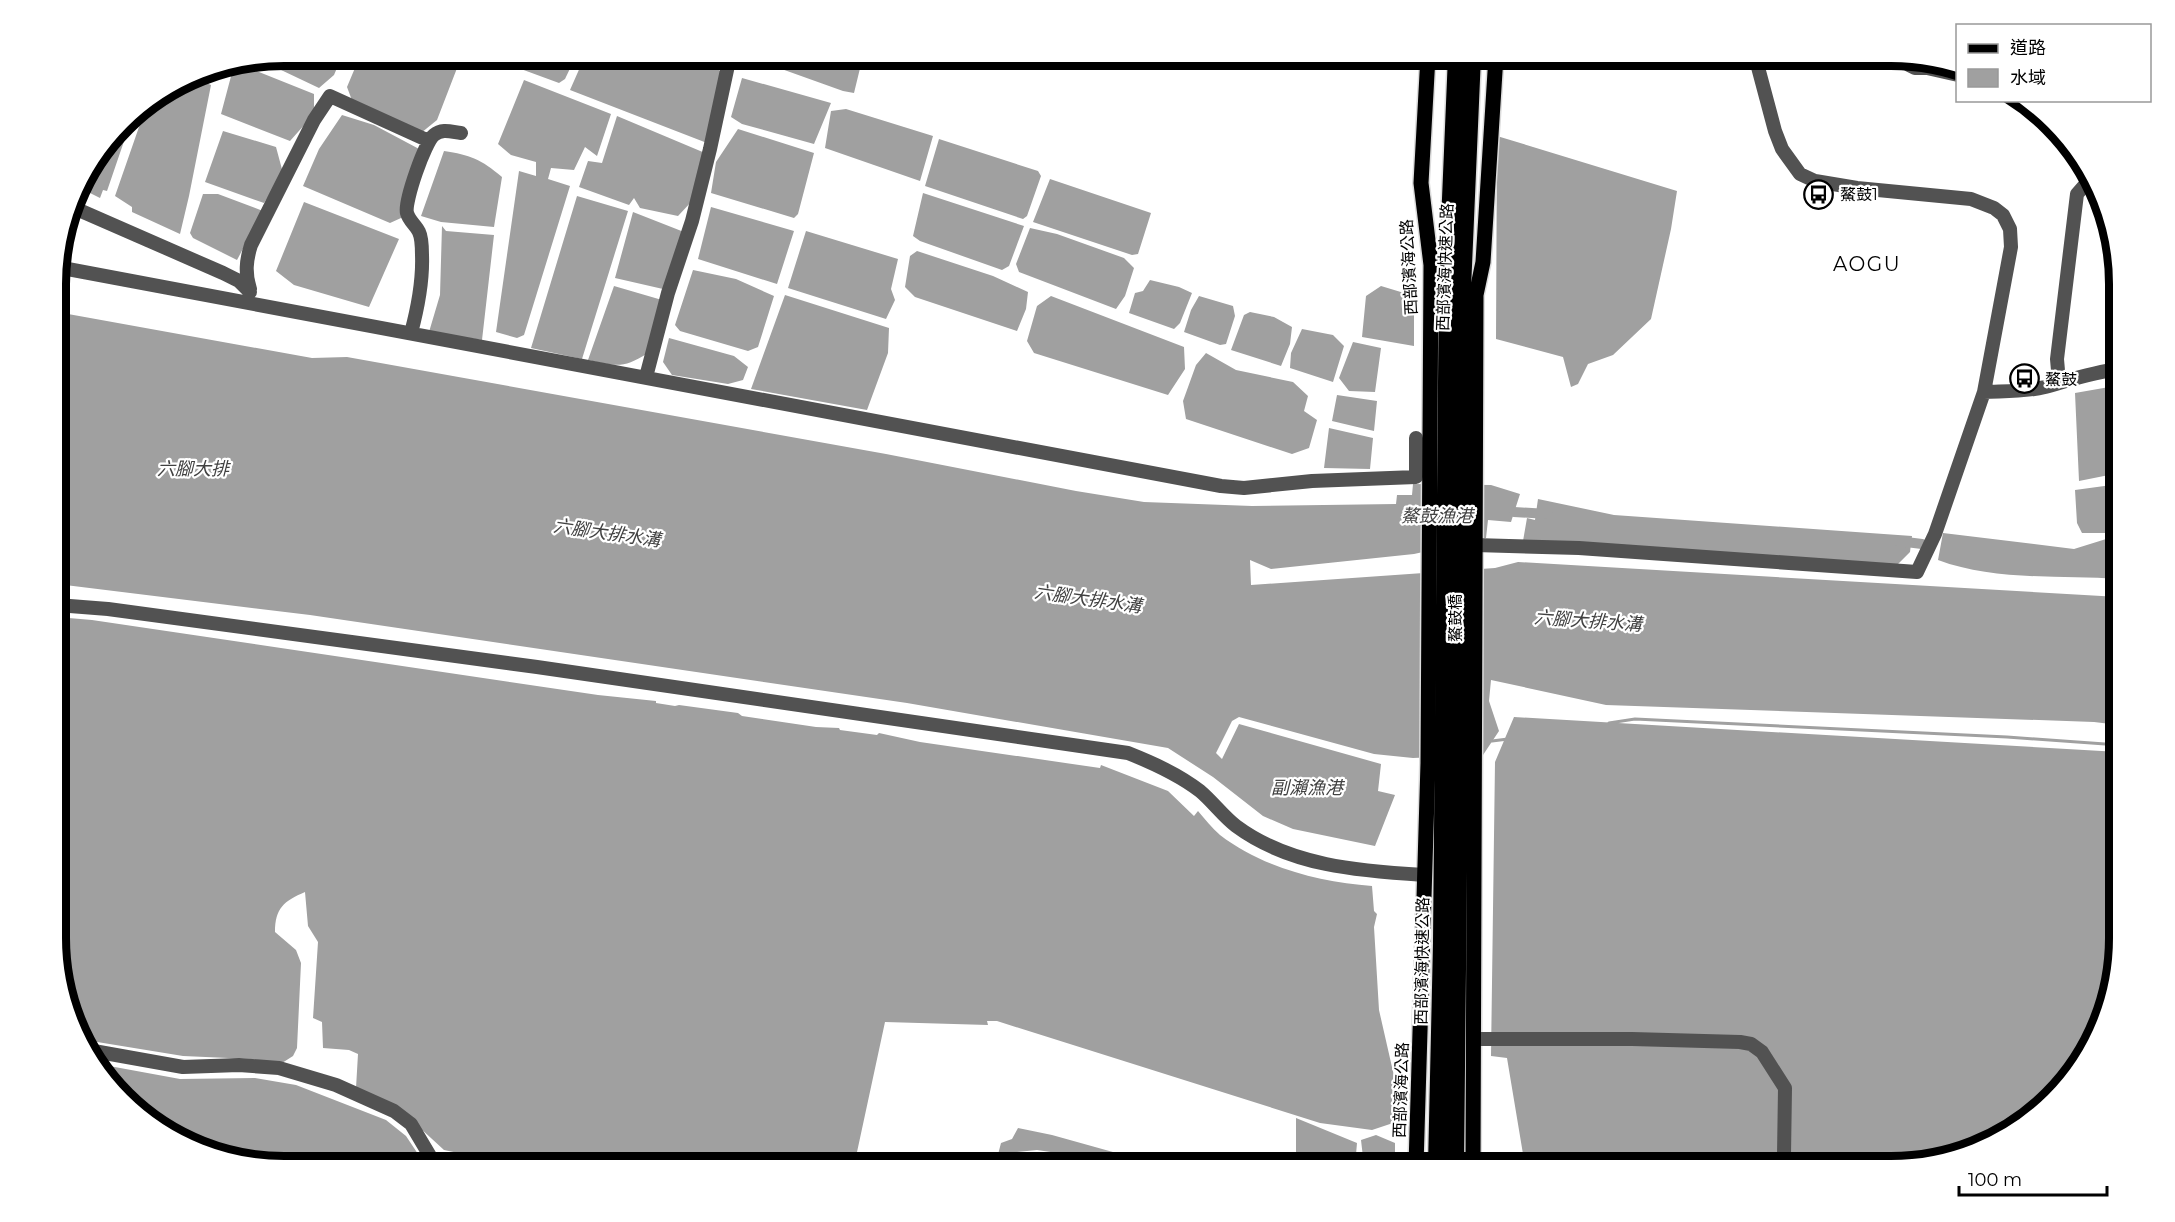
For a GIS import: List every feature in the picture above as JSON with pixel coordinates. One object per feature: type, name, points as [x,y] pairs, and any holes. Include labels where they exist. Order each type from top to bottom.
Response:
[{"type":"highway","name":"西部濱海快速公路","points":[[1454,475],[1448,270],[1457,66]]},
{"type":"highway","name":"西部濱海快速公路","points":[[1454,475],[1472,66]]},
{"type":"highway","name":"鰲鼓橋","points":[[1451,760],[1454,475]]},
{"type":"highway","name":"西部濱海快速公路","points":[[1437,1156],[1451,760]]},
{"type":"highway","points":[[1451,760],[1455,1156]]},
{"type":"main road","name":"西部濱海公路","points":[[1427,66],[1421,183],[1454,475]]},
{"type":"main road","points":[[1454,475],[1476,295],[1483,262],[1495,66]]},
{"type":"main road","name":"鰲鼓橋","points":[[1451,760],[1475,544],[1454,475]]},
{"type":"main road","name":"西部濱海公路","points":[[1416,1156],[1424,875],[1451,760]]},
{"type":"main road","points":[[1451,760],[1473,1039],[1473,1156]]},
{"type":"street","points":[[646,377],[668,293],[692,221],[728,66]]},
{"type":"street","points":[[1475,544],[1580,548],[1917,572],[1935,534],[1984,392],[2011,247],[2007,220],[1994,208],[1971,199],[1857,188],[1815,180],[1800,174],[1782,149],[1758,66]]},
{"type":"street","points":[[255,303],[245,276],[246,260],[251,245],[314,120],[330,96],[429,141]]},
{"type":"street","points":[[411,333],[419,294],[422,253],[419,231],[412,224],[406,210],[417,170],[429,141],[434,135],[444,130],[461,133]]},
{"type":"street","points":[[2059,382],[2057,358],[2078,194],[2085,185]]},
{"type":"street","points":[[79,210],[223,273],[249,289]]},
{"type":"street","points":[[66,269],[1221,486],[1244,488],[1312,481],[1416,477],[1416,438]]},
{"type":"street","points":[[1984,392],[2018,391],[2044,387],[2109,370]]},
{"type":"street","points":[[66,605],[120,610],[537,667],[1065,742],[1128,753],[1163,767],[1200,791],[1236,826],[1264,843],[1285,852],[1336,866],[1376,872],[1424,875]]},
{"type":"street","points":[[1473,1039],[1632,1039],[1751,1044],[1762,1052],[1785,1088],[1784,1156]]},
{"type":"street","points":[[98,1052],[183,1067],[239,1065],[279,1068],[336,1085],[394,1111],[411,1124],[430,1156]]},
{"type":"water","points":[[273,66],[338,66],[334,75],[319,88]]},
{"type":"water","points":[[356,66],[458,66],[437,120],[421,133],[353,103],[347,87]]},
{"type":"water","points":[[513,66],[571,66],[565,79],[559,83]]},
{"type":"water","points":[[581,66],[715,66],[723,74],[707,143],[570,90]]},
{"type":"water","points":[[773,66],[861,66],[854,93]]},
{"type":"water","points":[[251,69],[314,94],[314,114],[290,141],[221,114],[232,72],[241,70]]},
{"type":"water","points":[[742,78],[831,103],[814,144],[742,124],[731,117]]},
{"type":"water","points":[[524,80],[611,114],[597,156],[585,147],[574,170],[551,168],[548,179],[570,186],[524,335],[517,338],[496,332],[519,171],[536,176],[536,162],[511,155],[498,144]]},
{"type":"water","points":[[204,82],[211,85],[180,234],[132,212],[132,207],[115,196],[142,118],[188,88]]},
{"type":"water","points":[[846,109],[933,136],[920,181],[825,148],[831,111]]},
{"type":"water","points":[[342,115],[374,125],[421,150],[401,218],[390,223],[303,186],[319,149]]},
{"type":"water","points":[[617,116],[705,153],[693,200],[678,216],[640,208],[634,198],[629,205],[579,187],[588,161],[602,163]]},
{"type":"water","points":[[738,129],[814,153],[798,214],[794,218],[711,193],[716,162]]},
{"type":"water","points":[[223,131],[276,147],[283,173],[264,203],[205,182]]},
{"type":"water","points":[[127,133],[107,191],[103,190],[100,198],[87,191],[88,188],[111,151]]},
{"type":"water","points":[[1497,136],[1677,191],[1651,319],[1613,355],[1588,364],[1578,384],[1571,387],[1563,357],[1496,339]]},
{"type":"water","points":[[939,139],[1038,171],[1041,176],[1027,216],[1023,219],[925,186]]},
{"type":"water","points":[[444,151],[475,159],[502,177],[494,227],[441,222],[421,216]]},
{"type":"water","points":[[1050,179],[1151,213],[1138,254],[1132,255],[1033,222]]},
{"type":"water","points":[[923,193],[1024,226],[1009,266],[1002,270],[920,241],[913,236]]},
{"type":"water","points":[[203,194],[218,194],[263,211],[237,260],[193,238],[190,233]]},
{"type":"water","points":[[577,196],[628,211],[582,359],[531,348]]},
{"type":"water","points":[[304,202],[399,239],[369,307],[294,285],[276,271]]},
{"type":"water","points":[[711,207],[794,231],[777,284],[698,259]]},
{"type":"water","points":[[633,212],[684,232],[663,289],[615,278]]},
{"type":"water","points":[[442,226],[446,231],[494,235],[482,340],[429,332],[440,295]]},
{"type":"water","points":[[1030,228],[1057,234],[1124,258],[1134,268],[1125,296],[1116,309],[1019,272],[1016,264]]},
{"type":"water","points":[[806,231],[898,259],[891,289],[895,300],[886,319],[788,288]]},
{"type":"water","points":[[917,251],[993,276],[1028,292],[1026,309],[1017,331],[915,297],[905,287],[910,256]]},
{"type":"water","points":[[693,270],[736,279],[774,296],[758,347],[748,351],[680,331],[675,325]]},
{"type":"water","points":[[1150,280],[1179,287],[1192,293],[1180,323],[1174,329],[1129,313],[1135,293],[1143,291]]},
{"type":"water","points":[[614,286],[662,300],[648,353],[632,362],[619,365],[588,360]]},
{"type":"water","points":[[1381,286],[1414,296],[1414,346],[1362,337],[1366,296]]},
{"type":"water","points":[[785,295],[889,328],[888,353],[867,410],[751,389]]},
{"type":"water","points":[[1051,296],[1184,347],[1185,369],[1168,395],[1034,353],[1027,341],[1037,306]]},
{"type":"water","points":[[1199,296],[1233,306],[1235,316],[1226,344],[1220,345],[1184,332],[1191,310]]},
{"type":"water","points":[[1250,312],[1274,317],[1292,327],[1290,344],[1281,366],[1231,350],[1244,315]]},
{"type":"water","name":"六腳大排","points":[[66,314],[312,358],[347,357],[1144,502],[1252,506],[1396,504],[1397,495],[1412,495],[1413,484],[1491,485],[1520,494],[1511,522],[1488,520],[1486,538],[1414,554],[1271,569],[1250,560],[1251,585],[1495,568],[1518,562],[2109,596],[2109,724],[1606,705],[1491,680],[1489,701],[1499,731],[1483,755],[1413,758],[1374,754],[1239,717],[1232,721],[1216,753],[1222,759],[1239,724],[1381,764],[1378,791],[1395,795],[1375,846],[1293,829],[1263,816],[1213,777],[1168,748],[907,703],[310,615],[66,585]]},
{"type":"water","points":[[1302,329],[1333,335],[1344,346],[1333,382],[1290,368],[1291,353]]},
{"type":"water","points":[[669,338],[734,356],[748,367],[743,380],[728,384],[672,375],[663,362]]},
{"type":"water","points":[[1353,342],[1381,348],[1375,392],[1349,391],[1339,378]]},
{"type":"water","points":[[1206,353],[1236,370],[1293,382],[1308,396],[1304,411],[1317,420],[1309,448],[1292,454],[1186,419],[1183,401],[1196,365]]},
{"type":"water","points":[[2109,387],[2109,475],[2079,481],[2075,393]]},
{"type":"water","points":[[1337,395],[1377,401],[1374,431],[1332,421]]},
{"type":"water","points":[[1329,428],[1373,438],[1370,469],[1324,468]]},
{"type":"water","points":[[2109,485],[2109,532],[2082,533],[2077,523],[2075,490]]},
{"type":"water","points":[[1538,499],[1614,515],[1912,536],[1910,552],[1896,566],[1523,541],[1527,518],[1535,520]]},
{"type":"water","points":[[1943,533],[2074,549],[2109,538],[2109,579],[2004,574],[1959,567],[1938,560]]},
{"type":"water","points":[[66,618],[598,695],[656,701],[656,703],[738,713],[742,716],[816,727],[839,728],[877,735],[879,733],[920,742],[1100,768],[1101,765],[1168,791],[1194,816],[1198,811],[1220,835],[1237,847],[1273,865],[1312,877],[1372,886],[1374,911],[1377,914],[1374,927],[1379,1010],[1402,1111],[1393,1123],[1372,1130],[1320,1123],[997,1021],[987,1021],[988,1025],[885,1022],[856,1156],[473,1156],[444,1150],[407,1116],[356,1088],[358,1054],[349,1050],[323,1048],[322,1022],[313,1018],[318,942],[308,926],[305,892],[282,906],[275,924],[275,932],[296,950],[301,963],[297,1048],[293,1056],[282,1063],[251,1059],[183,1056],[92,1041],[73,994],[66,952]]},
{"type":"water","points":[[1514,717],[2109,751],[2109,952],[2102,994],[2087,1034],[2055,1082],[2024,1111],[1987,1134],[1934,1152],[1905,1156],[1523,1156],[1507,1058],[1491,1056],[1495,762]]},
{"type":"water","points":[[107,1066],[180,1079],[255,1078],[296,1085],[386,1120],[406,1136],[419,1156],[270,1156],[228,1149],[188,1134],[151,1111],[120,1082]]},
{"type":"water","points":[[1296,1118],[1357,1143],[1356,1156],[1296,1156]]},
{"type":"water","points":[[1018,1128],[1127,1156],[1078,1156],[1037,1150],[1017,1152],[1014,1156],[998,1156],[1001,1143],[1012,1139]]},
{"type":"water","points":[[1376,1135],[1395,1143],[1395,1156],[1363,1156],[1361,1140]]},
{"type":"waterway","points":[[1514,512],[1548,514]]},
{"type":"waterway","points":[[1898,541],[1922,544]]},
{"type":"waterway","points":[[1609,723],[1635,719],[2007,737],[2109,744]]},
{"type":"waterway","points":[[1492,741],[1508,739]]},
{"type":"place","name":"鰲鼓1","points":[[1819,194]]},
{"type":"place","name":"鰲鼓","points":[[2024,379]]},
{"type":"district","name":"AOGU","points":[[1867,264]]},
{"type":"water label","name":"鰲鼓漁港","points":[[1437,516]]},
{"type":"water label","name":"六腳大排水溝","points":[[607,533]]},
{"type":"water label","name":"六腳大排水溝","points":[[1088,599]]},
{"type":"water label","name":"六腳大排水溝","points":[[1588,621]]},
{"type":"water label","name":"副瀨漁港","points":[[1307,788]]}]
